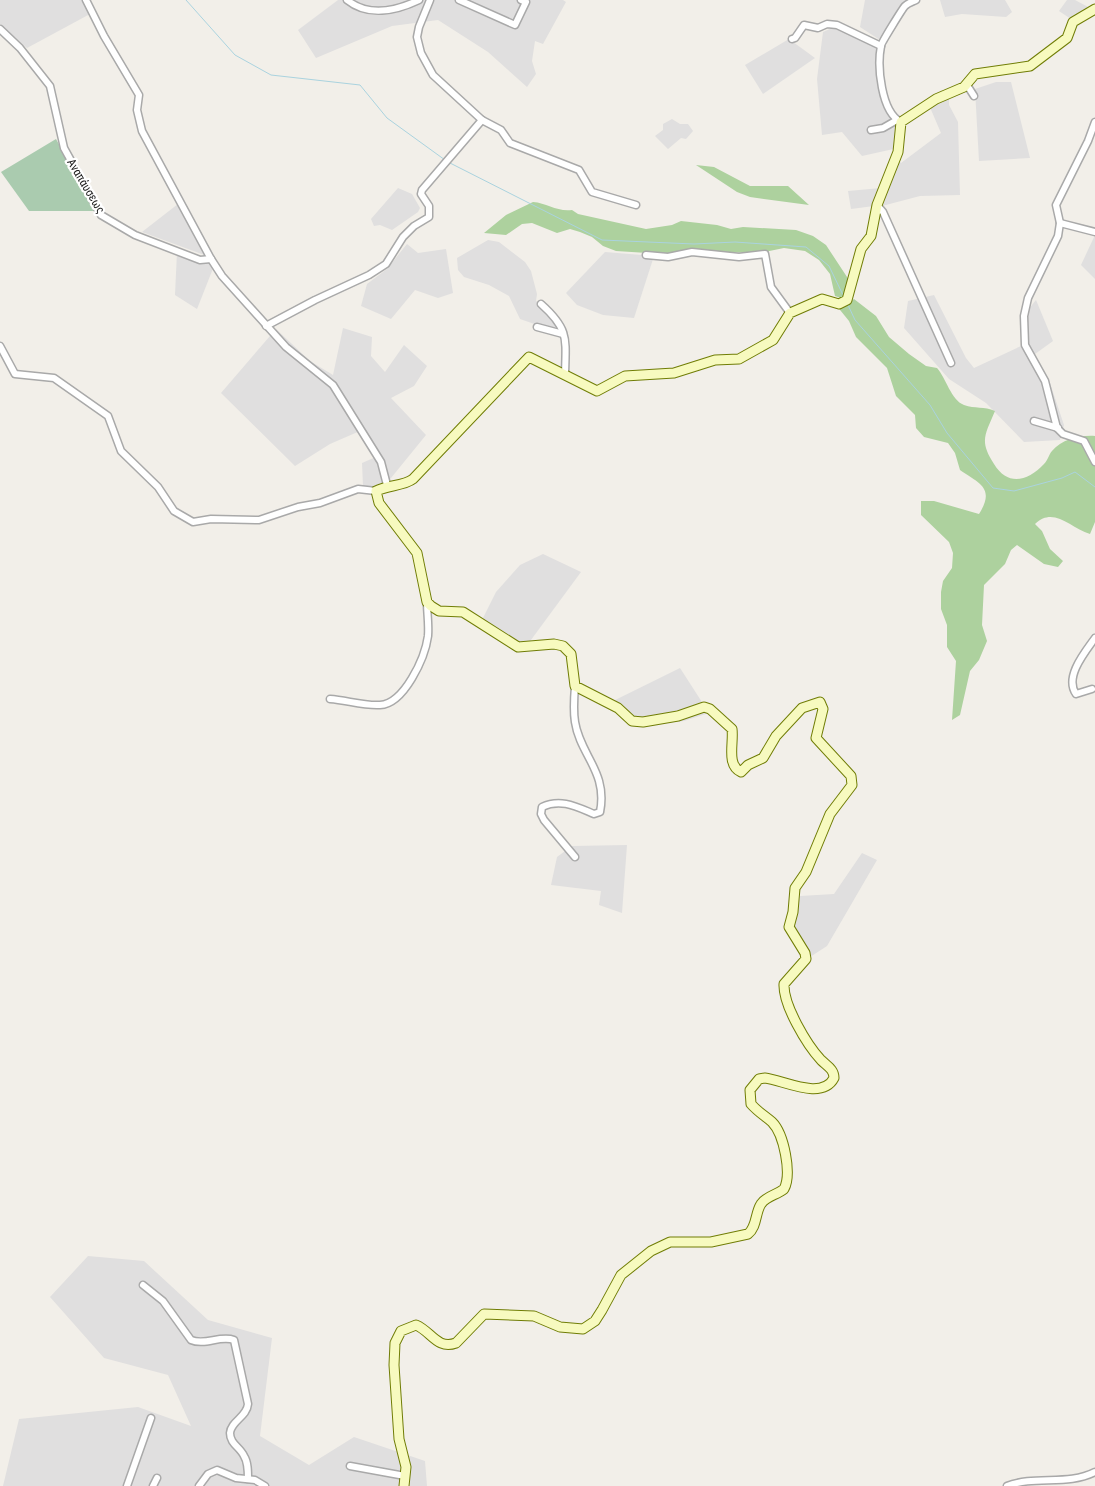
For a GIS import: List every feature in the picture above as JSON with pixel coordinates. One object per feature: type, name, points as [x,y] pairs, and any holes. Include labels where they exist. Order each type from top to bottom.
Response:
[{"type":"street","points":[[86,0],[104,36],[139,95],[138,110],[142,131],[211,259],[222,276],[266,326],[296,356],[333,385],[381,462],[387,485]]},
{"type":"street","points":[[346,0],[364,10],[396,9],[419,0]]},
{"type":"street","points":[[430,0],[418,34],[421,54],[433,75],[482,120],[501,130],[510,143],[579,170],[592,192],[636,205]]},
{"type":"street","points":[[459,0],[515,24],[526,2],[521,0]]},
{"type":"street","points":[[0,346],[15,374],[54,378],[108,416],[121,451],[158,487],[174,511],[193,522],[211,519],[259,520],[298,507],[320,503],[358,489],[376,491],[387,485],[404,483],[413,479],[526,358],[535,358],[597,391],[625,376],[674,373],[715,360],[739,359],[773,340],[790,313],[822,299],[845,301],[861,249],[871,236],[876,204],[898,152],[899,121],[888,111],[885,99],[880,76],[881,46],[904,8],[916,0]]},
{"type":"street","points":[[871,130],[883,128],[899,121],[936,99],[967,85],[975,74],[1030,66],[1067,38],[1073,22],[1095,9]]},
{"type":"street","points":[[792,39],[795,38],[804,24],[818,28],[829,24],[844,28],[881,46]]},
{"type":"street","name":"Αναπάυσεως","points":[[0,29],[20,48],[50,86],[64,148],[101,215],[136,235],[200,260],[211,259]]},
{"type":"street","points":[[967,85],[974,96]]},
{"type":"street","points":[[266,326],[369,275],[386,264],[403,237],[414,226],[429,217],[429,206],[421,194],[422,190],[482,120]]},
{"type":"street","points":[[1095,122],[1088,141],[1056,205],[1060,222],[1058,236],[1025,307],[1024,326],[1025,345],[1046,381],[1058,428],[1063,434],[1084,441],[1095,462]]},
{"type":"street","points":[[876,204],[883,212],[951,363]]},
{"type":"street","points":[[1060,222],[1095,232]]},
{"type":"street","points":[[646,255],[668,257],[692,252],[739,257],[765,254],[771,287],[790,313]]},
{"type":"street","points":[[541,304],[559,321],[563,334],[565,374]]},
{"type":"street","points":[[537,327],[563,334]]},
{"type":"street","points":[[1034,421],[1058,428]]},
{"type":"street","points":[[330,699],[381,705],[393,700],[405,691],[428,638],[427,602],[417,553],[379,503],[376,491]]},
{"type":"street","points":[[427,602],[440,611],[464,612],[518,647],[554,644],[563,646],[571,654],[576,686],[575,723],[597,774],[602,797],[600,812],[594,814],[573,804],[550,804],[542,807],[541,814],[574,858]]},
{"type":"street","points":[[1092,690],[1076,694],[1074,685],[1078,664],[1095,638]]},
{"type":"street","points":[[404,1486],[406,1461],[399,1439],[394,1365],[395,1343],[401,1331],[416,1325],[435,1341],[450,1345],[456,1343],[484,1314],[492,1316],[534,1316],[560,1327],[583,1329],[595,1321],[621,1275],[650,1251],[670,1242],[711,1242],[748,1234],[754,1227],[764,1200],[782,1191],[786,1186],[786,1158],[782,1138],[772,1122],[751,1104],[750,1090],[759,1079],[765,1078],[806,1089],[826,1085],[834,1078],[832,1070],[820,1059],[790,1014],[784,990],[785,980],[806,959],[806,953],[788,927],[793,912],[795,888],[806,872],[830,814],[852,785],[851,776],[816,738],[823,709],[822,704],[813,703],[802,708],[776,736],[763,758],[748,765],[741,772],[735,768],[732,762],[732,729],[710,709],[704,707],[670,718],[643,722],[632,721],[618,708],[576,686]]},
{"type":"street","points":[[143,1285],[163,1301],[191,1340],[200,1342],[229,1338],[234,1340],[248,1404],[247,1413],[232,1426],[230,1434],[232,1443],[244,1455],[248,1479]]},
{"type":"street","points":[[127,1486],[151,1418]]},
{"type":"street","points":[[350,1466],[405,1476]]},
{"type":"street","points":[[199,1486],[208,1474],[217,1470],[236,1478],[256,1480],[265,1486]]},
{"type":"street","points":[[1007,1486],[1020,1481],[1082,1480],[1095,1472]]},
{"type":"street","points":[[153,1486],[157,1478]]},
{"type":"shaded area","points":[[0,0],[84,0],[90,14],[27,48],[0,24]]},
{"type":"shaded area","points":[[338,0],[563,0],[566,2],[543,44],[535,41],[532,61],[536,74],[527,87],[488,52],[438,20],[392,26],[316,58],[298,30]]},
{"type":"shaded area","points":[[865,0],[909,0],[901,5],[891,25],[880,40],[860,27]]},
{"type":"shaded area","points":[[940,0],[1005,0],[1012,12],[1006,17],[962,14],[945,17]]},
{"type":"shaded area","points":[[1067,0],[1075,0],[1092,9],[1074,21],[1059,11]]},
{"type":"shaded area","points":[[834,27],[880,45],[879,78],[898,124],[898,148],[862,156],[842,132],[822,135],[817,79],[823,32]]},
{"type":"shaded area","points":[[789,39],[815,58],[763,94],[745,65]]},
{"type":"shaded area","points":[[996,82],[1011,82],[1030,158],[979,161],[975,89]]},
{"type":"shaded area","points":[[949,96],[949,105],[958,122],[960,195],[920,196],[882,206],[898,159],[901,163],[941,133],[929,105]]},
{"type":"shaded area","points":[[672,119],[680,124],[688,124],[693,131],[686,139],[681,138],[668,149],[655,136],[663,130],[663,124]]},
{"type":"shaded area","points":[[398,188],[412,194],[420,208],[418,212],[392,230],[380,225],[374,226],[371,219]]},
{"type":"shaded area","points":[[881,188],[874,206],[851,209],[848,191]]},
{"type":"shaded area","points":[[178,204],[207,256],[142,232]]},
{"type":"shaded area","points":[[1095,235],[1095,279],[1081,265]]},
{"type":"shaded area","points":[[488,240],[499,242],[525,262],[531,271],[537,294],[536,301],[543,305],[563,334],[520,319],[509,296],[489,285],[464,277],[458,270],[457,258]]},
{"type":"shaded area","points":[[407,244],[418,253],[446,249],[453,293],[438,298],[415,290],[391,319],[361,306],[367,284],[387,269]]},
{"type":"shaded area","points":[[177,252],[212,263],[214,266],[197,309],[175,295]]},
{"type":"shaded area","points":[[605,252],[654,256],[634,318],[603,315],[577,305],[566,293]]},
{"type":"shaded area","points":[[934,295],[966,358],[974,368],[1021,346],[1049,380],[1064,425],[1060,440],[1024,442],[986,403],[949,379],[904,328],[908,301]]},
{"type":"shaded area","points":[[1036,300],[1053,341],[1035,354],[1030,349],[1026,334],[1027,311]]},
{"type":"shaded area","points":[[343,328],[372,337],[371,356],[385,372],[404,345],[427,366],[414,386],[391,398],[426,435],[391,478],[384,485],[375,489],[363,486],[362,463],[378,456],[360,431],[330,444],[295,466],[221,393],[276,329],[310,361],[333,375]]},
{"type":"shaded area","points":[[543,554],[581,572],[528,644],[517,645],[482,620],[496,592],[520,565]]},
{"type":"shaded area","points":[[680,668],[709,713],[684,721],[634,726],[605,705]]},
{"type":"shaded area","points":[[627,845],[622,913],[599,905],[601,891],[551,885],[557,857],[572,846]]},
{"type":"shaded area","points":[[862,853],[877,860],[827,946],[810,957],[794,927],[800,896],[834,894]]},
{"type":"shaded area","points":[[88,1256],[144,1261],[208,1320],[272,1338],[260,1436],[309,1465],[354,1437],[425,1461],[427,1486],[3,1486],[19,1419],[138,1407],[191,1426],[168,1375],[104,1358],[50,1297]]},
{"type":"green space","points":[[56,139],[96,211],[29,211],[1,172]]},
{"type":"green space","points":[[696,165],[714,167],[750,186],[788,186],[809,205],[750,197],[737,192]]},
{"type":"green space","points":[[533,202],[646,229],[672,225],[681,221],[717,225],[731,229],[743,227],[796,230],[813,236],[826,245],[849,280],[847,293],[841,298],[835,296],[830,274],[819,260],[805,251],[784,248],[759,253],[717,252],[704,249],[663,254],[616,251],[603,246],[592,237],[580,232],[570,229],[557,233],[532,223],[522,224],[506,235],[484,233],[506,215]]},
{"type":"green space","points":[[854,299],[876,316],[889,337],[909,354],[926,366],[937,368],[952,394],[959,402],[968,406],[995,411],[986,432],[985,443],[989,456],[1005,476],[1012,479],[1025,478],[1038,470],[1052,451],[1061,443],[1078,437],[1095,436],[1095,522],[1090,534],[1062,520],[1049,517],[1042,519],[1035,524],[1042,531],[1050,549],[1063,561],[1058,567],[1044,564],[1017,545],[1011,550],[1005,564],[984,585],[982,625],[987,641],[979,660],[970,671],[960,715],[952,720],[956,661],[947,647],[947,625],[941,609],[941,592],[943,581],[952,568],[953,553],[949,542],[921,515],[921,501],[934,501],[979,514],[986,498],[985,492],[983,487],[960,470],[955,453],[948,443],[924,437],[916,428],[915,415],[896,396],[887,368],[856,337],[849,321],[836,305],[850,302]]},
{"type":"waterway","points":[[186,0],[235,55],[271,75],[360,85],[387,118],[445,160]]},
{"type":"waterway","points":[[450,163],[602,240],[694,244],[735,242],[806,247],[829,266],[844,297]]},
{"type":"waterway","points":[[848,305],[855,320],[930,405],[947,433],[993,488],[1014,491],[1062,478],[1075,472],[1095,487]]}]
